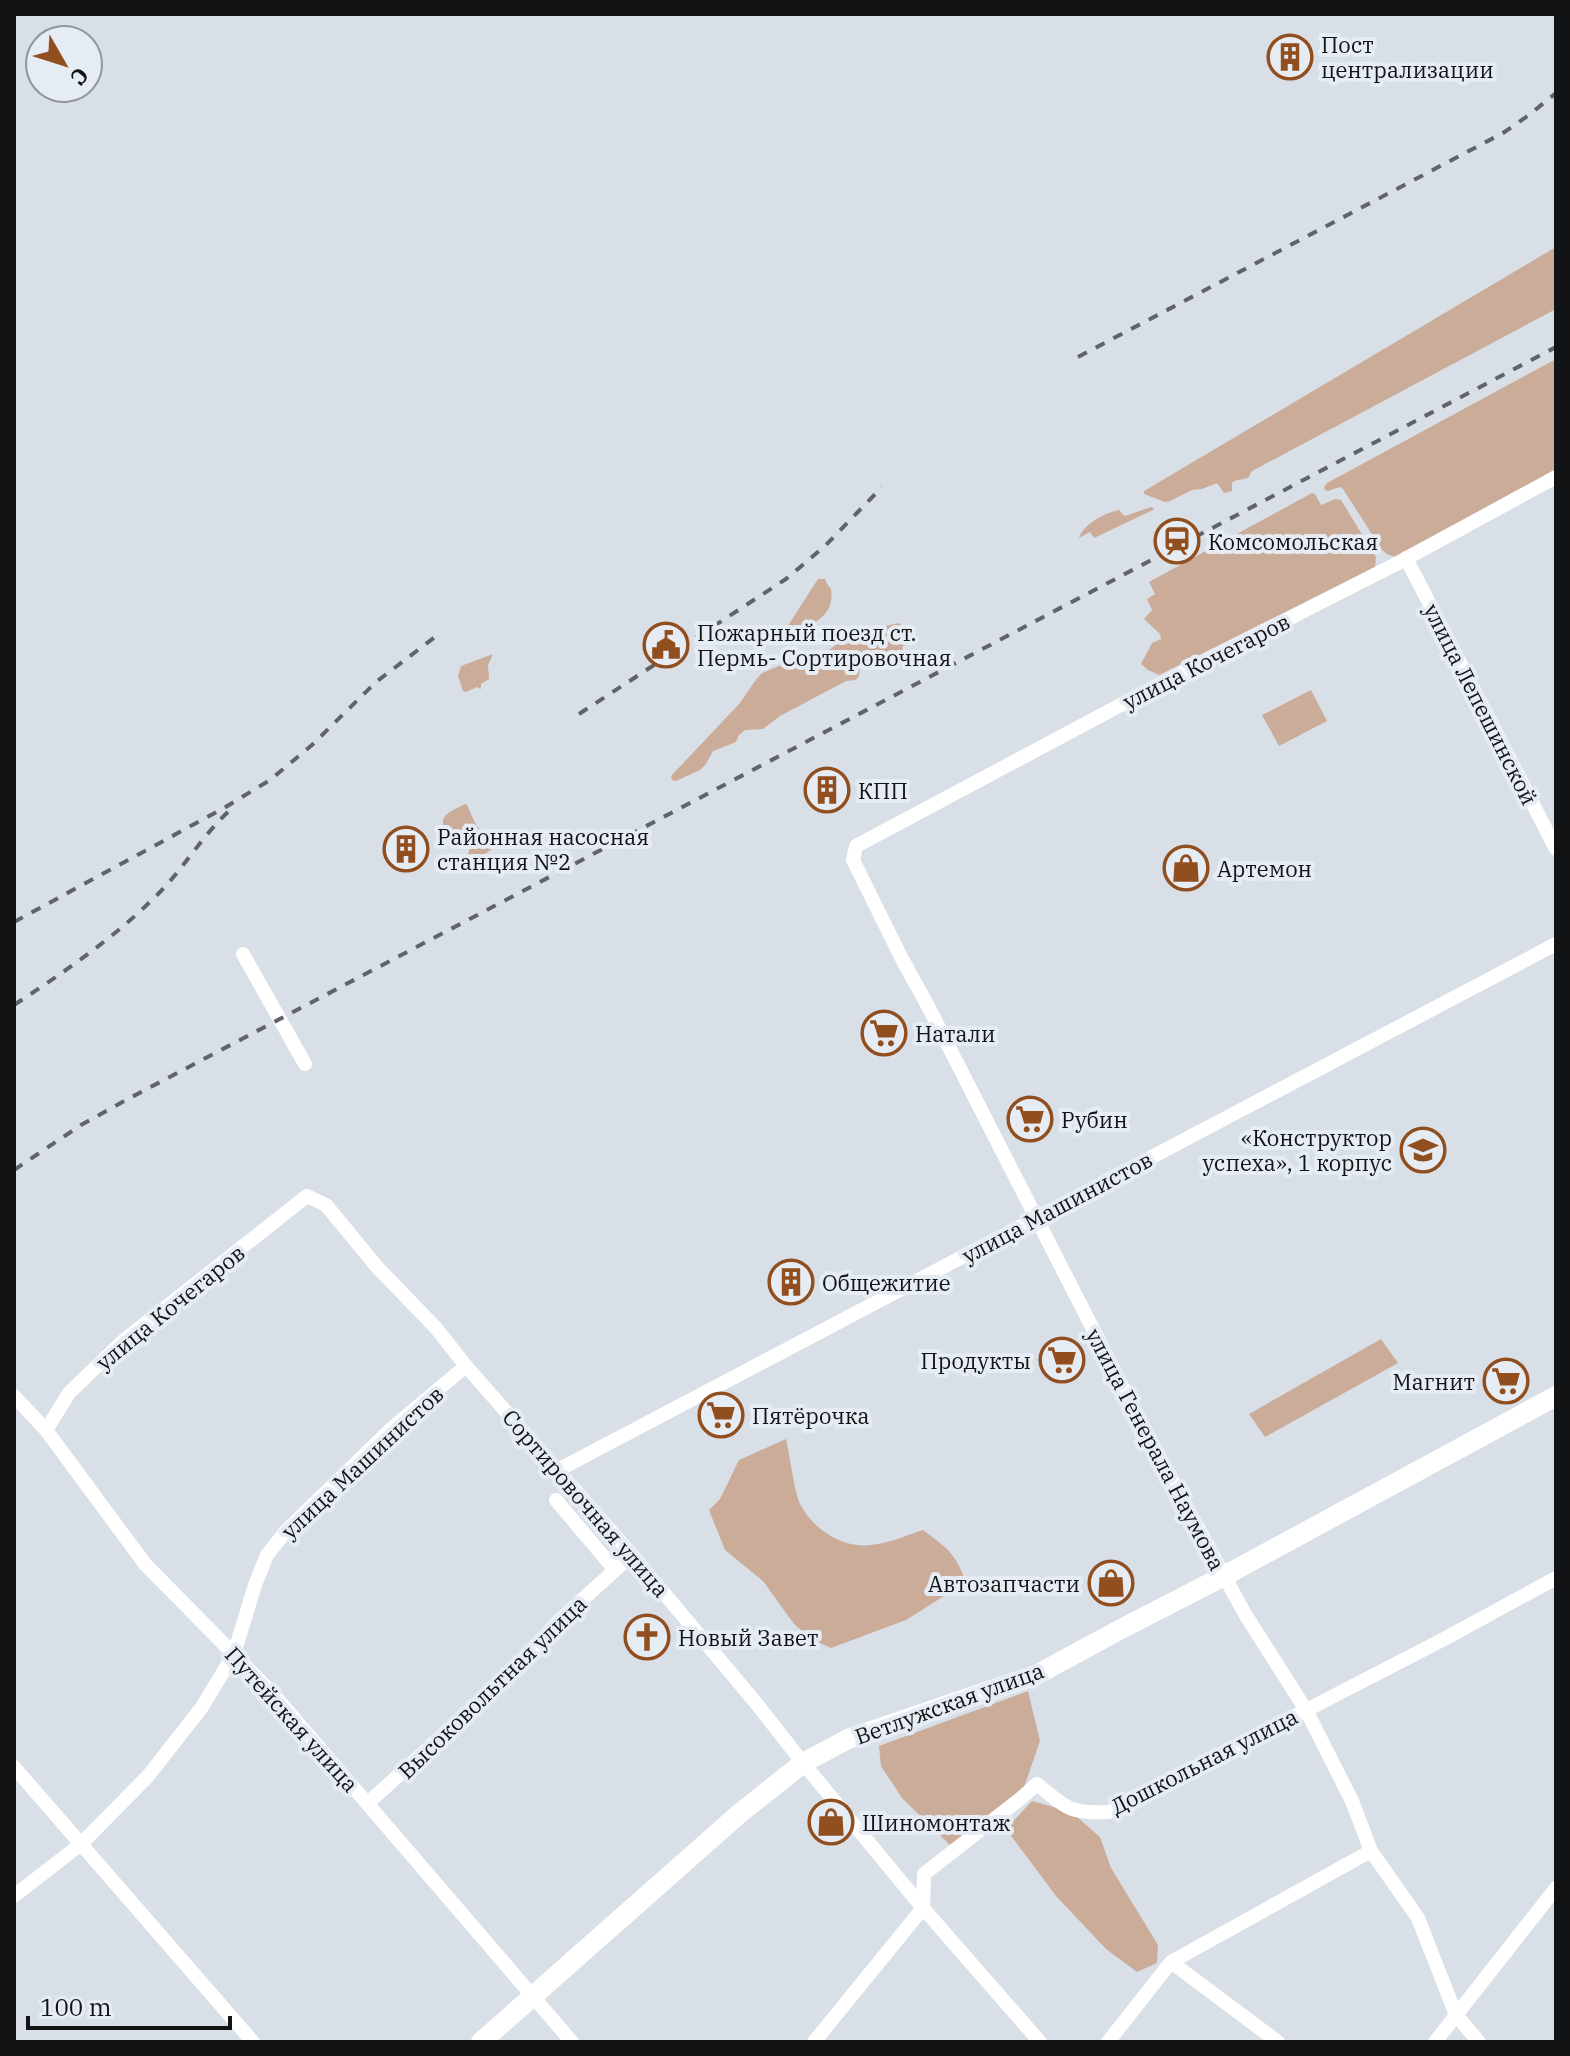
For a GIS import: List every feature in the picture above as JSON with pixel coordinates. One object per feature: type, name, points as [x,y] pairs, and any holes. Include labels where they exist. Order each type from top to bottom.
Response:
[{"type":"main road","name":"Ветлужская улица","points":[[481,2042],[739,1814],[803,1763],[848,1739],[1036,1675],[1556,1396]]},
{"type":"street","name":"улица Кочегаров","points":[[856,846],[1556,477]]},
{"type":"street","name":"улица Лепешинской","points":[[1406,558],[1556,849]]},
{"type":"street","name":"улица Генерала Наумова","points":[[856,846],[853,860],[1142,1425],[1245,1614],[1306,1710],[1352,1801],[1371,1851],[1418,1918],[1456,2015],[1479,2042]]},
{"type":"street","name":"улица Машинистов","points":[[558,1470],[1556,944]]},
{"type":"street","points":[[243,954],[305,1064]]},
{"type":"street","name":"улица Кочегаров","points":[[46,1430],[69,1393],[123,1341],[307,1196]]},
{"type":"street","name":"Сортировочная улица","points":[[307,1196],[326,1205],[377,1267],[436,1328],[632,1555],[923,1908],[1040,2042]]},
{"type":"street","name":"улица Машинистов","points":[[14,1896],[81,1844],[148,1776],[202,1707],[234,1654],[267,1555],[286,1531],[392,1428],[466,1366]]},
{"type":"street","name":"Путейская улица","points":[[14,1396],[46,1430],[145,1564],[274,1695],[572,2042]]},
{"type":"street","points":[[556,1500],[615,1570]]},
{"type":"street","name":"Высоковольтная улица","points":[[368,1803],[500,1683],[559,1621],[632,1555]]},
{"type":"street","name":"Дошкольная улица","points":[[923,1908],[924,1874],[1037,1784],[1062,1805],[1085,1813],[1109,1812],[1556,1578]]},
{"type":"street","points":[[14,1767],[253,2042]]},
{"type":"street","points":[[1108,2042],[1171,1962],[1371,1851]]},
{"type":"street","points":[[1435,2042],[1556,1888]]},
{"type":"street","points":[[814,2042],[923,1908]]},
{"type":"street","points":[[1171,1962],[1278,2042]]},
{"type":"shaded area","points":[[1556,247],[1556,309],[1252,471],[1248,478],[1234,481],[1232,491],[1224,493],[1217,483],[1165,502],[1144,494],[1144,491]]},
{"type":"shaded area","points":[[1556,359],[1556,470],[1395,557],[1382,550],[1343,489],[1325,490],[1327,483]]},
{"type":"shaded area","points":[[1312,493],[1321,505],[1335,499],[1341,500],[1376,557],[1375,567],[1159,675],[1141,664],[1152,643],[1161,639],[1160,634],[1144,619],[1152,610],[1147,599],[1155,594],[1149,582]]},
{"type":"shaded area","points":[[1151,507],[1155,509],[1094,538],[1090,532],[1079,538],[1090,524],[1108,513],[1120,510],[1125,516]]},
{"type":"shaded area","points":[[818,579],[825,579],[831,589],[828,609],[808,627],[780,638]]},
{"type":"shaded area","points":[[899,623],[911,638],[902,647],[903,661],[881,654],[865,658],[860,662],[856,680],[846,681],[780,716],[763,729],[745,730],[736,742],[713,751],[700,770],[672,780],[671,776],[740,703],[762,673],[808,654],[826,651],[848,634]]},
{"type":"shaded area","points":[[493,654],[488,665],[489,679],[481,684],[481,689],[477,687],[463,691],[458,676],[461,666]]},
{"type":"shaded area","points":[[1311,690],[1327,721],[1279,746],[1262,715]]},
{"type":"shaded area","points":[[465,804],[486,837],[493,841],[512,839],[516,844],[511,848],[498,845],[479,855],[468,854],[471,844],[466,838],[457,838],[451,845],[451,836],[443,820],[448,813]]},
{"type":"shaded area","points":[[1381,1339],[1398,1363],[1265,1437],[1249,1414]]},
{"type":"shaded area","points":[[786,1439],[801,1506],[819,1528],[835,1538],[860,1545],[884,1543],[923,1530],[952,1554],[968,1588],[944,1596],[906,1620],[831,1648],[811,1639],[794,1624],[763,1581],[725,1550],[709,1510],[720,1499],[739,1460]]},
{"type":"shaded area","points":[[1028,1691],[1040,1741],[1022,1793],[956,1851],[902,1798],[881,1766],[879,1746]]},
{"type":"shaded area","points":[[1032,1801],[1071,1812],[1100,1837],[1111,1868],[1158,1945],[1157,1963],[1137,1972],[1106,1949],[1056,1896],[1006,1829]]},
{"type":"railway","points":[[1078,357],[1503,133],[1556,93]]},
{"type":"railway","points":[[14,1170],[81,1125],[126,1100],[1556,347]]},
{"type":"railway","points":[[579,714],[786,579],[825,546],[882,487]]},
{"type":"railway","points":[[14,922],[270,780],[312,745],[376,682],[435,637]]},
{"type":"railway","points":[[14,1005],[127,923],[170,881],[229,811]]},
{"type":"place","name":"Пост централизации","points":[[1290,57]]},
{"type":"place","name":"Комсомольская","points":[[1177,541]]},
{"type":"place","name":"Пожарный поезд ст. Пермь- Сортировочная","points":[[666,645]]},
{"type":"place","name":"КПП","points":[[827,790]]},
{"type":"place","name":"Районная насосная станция №2","points":[[406,849]]},
{"type":"place","name":"Артемон","points":[[1186,868]]},
{"type":"place","name":"Натали","points":[[884,1033]]},
{"type":"place","name":"Рубин","points":[[1030,1119]]},
{"type":"place","name":"«Конструктор успеха», 1 корпус","points":[[1423,1150]]},
{"type":"place","name":"Общежитие","points":[[791,1282]]},
{"type":"place","name":"Продукты","points":[[1062,1360]]},
{"type":"place","name":"Магнит","points":[[1506,1381]]},
{"type":"place","name":"Пятёрочка","points":[[721,1415]]},
{"type":"place","name":"Автозапчасти","points":[[1111,1583]]},
{"type":"place","name":"Новый Завет","points":[[647,1637]]},
{"type":"place","name":"Шиномонтаж","points":[[831,1822]]}]
